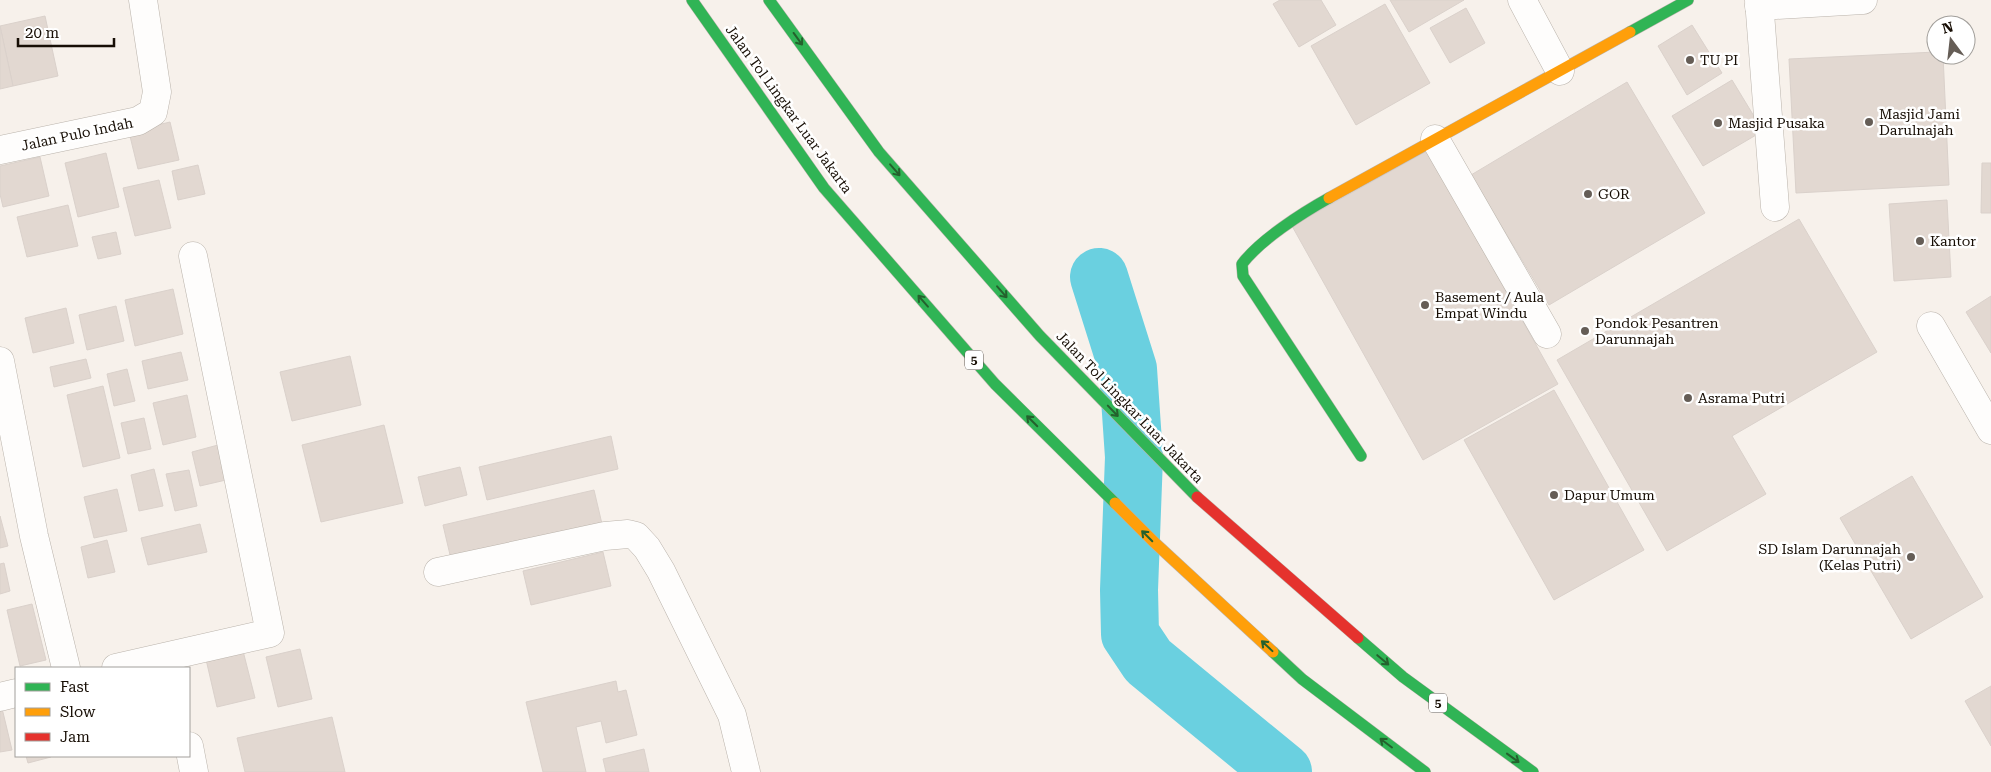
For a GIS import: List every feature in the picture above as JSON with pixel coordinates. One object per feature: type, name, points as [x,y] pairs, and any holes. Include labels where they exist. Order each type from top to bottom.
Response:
[{"type":"main road","name":"Jalan Tol Lingkar Luar Jakarta","points":[[692,0],[824,188],[995,384],[1155,543],[1302,679],[1425,772]]},
{"type":"main road","name":"Jalan Tol Lingkar Luar Jakarta","points":[[770,0],[879,152],[1040,336],[1198,498],[1403,677],[1533,772]]},
{"type":"main road","points":[[1361,456],[1243,276],[1242,264],[1251,252],[1311,208],[1688,0]]},
{"type":"street","name":"Jalan Pulo Indah","points":[[0,150],[138,121],[153,112],[157,92],[143,0]]},
{"type":"street","points":[[1522,0],[1560,71]]},
{"type":"street","points":[[1775,206],[1759,3],[1863,0]]},
{"type":"street","points":[[1435,139],[1547,334]]},
{"type":"street","points":[[125,667],[170,662],[270,633],[193,256]]},
{"type":"street","points":[[1930,326],[1991,430]]},
{"type":"street","points":[[0,361],[3,391],[34,536],[66,667]]},
{"type":"street","points":[[438,572],[605,536],[628,534],[636,536],[647,548],[661,571],[732,715],[746,772]]},
{"type":"street","points":[[0,697],[15,693]]},
{"type":"street","points":[[190,751],[194,772]]},
{"type":"building","points":[[1280,0],[1321,0],[1336,25],[1299,47],[1273,4]]},
{"type":"building","points":[[1390,0],[1464,0],[1409,32]]},
{"type":"building","points":[[1385,4],[1430,83],[1356,125],[1311,46]]},
{"type":"building","points":[[1466,8],[1485,43],[1450,63],[1430,28]]},
{"type":"building","points":[[45,16],[58,76],[13,86],[0,26]]},
{"type":"building","name":"TU PI","points":[[1692,25],[1722,73],[1687,95],[1658,46]]},
{"type":"building","points":[[0,26],[13,86],[0,89]]},
{"type":"building","name":"Masjid Jami Darulnajah","points":[[1926,52],[1926,65],[1943,65],[1949,185],[1796,193],[1789,59]]},
{"type":"building","name":"Masjid Pusaka","points":[[1732,80],[1763,131],[1703,166],[1672,116]]},
{"type":"building","name":"GOR","points":[[1627,82],[1705,213],[1549,305],[1471,175]]},
{"type":"building","points":[[170,122],[179,160],[138,169],[129,132]]},
{"type":"building","name":"Basement / Aula Empat Windu","points":[[1427,151],[1558,384],[1423,460],[1292,226]]},
{"type":"building","points":[[106,153],[119,207],[78,217],[65,163]]},
{"type":"building","points":[[40,157],[49,196],[3,207],[0,194],[0,166]]},
{"type":"building","name":"Kantor","points":[[1982,163],[1991,163],[1991,213],[1981,213]]},
{"type":"building","points":[[198,165],[205,194],[178,200],[172,171]]},
{"type":"building","points":[[159,180],[171,228],[135,236],[123,188]]},
{"type":"building","name":"Kantor","points":[[1947,200],[1951,277],[1894,281],[1889,204]]},
{"type":"building","points":[[68,205],[78,246],[27,257],[17,217]]},
{"type":"building","name":"Asrama Putri","points":[[1799,219],[1877,352],[1732,436],[1766,494],[1667,551],[1557,360]]},
{"type":"building","points":[[116,232],[121,254],[98,259],[92,237]]},
{"type":"building","points":[[173,289],[183,334],[135,346],[125,300]]},
{"type":"building","points":[[1991,296],[1991,353],[1966,312]]},
{"type":"building","points":[[116,306],[124,341],[87,350],[79,315]]},
{"type":"building","points":[[66,308],[74,343],[33,353],[25,318]]},
{"type":"building","points":[[181,352],[188,380],[148,389],[142,361]]},
{"type":"building","points":[[350,356],[361,405],[292,421],[280,372]]},
{"type":"building","points":[[86,359],[91,378],[54,387],[50,367]]},
{"type":"building","points":[[127,369],[135,401],[114,406],[107,374]]},
{"type":"building","points":[[103,386],[120,458],[83,467],[67,395]]},
{"type":"building","name":"Dapur Umum","points":[[1554,390],[1644,550],[1554,600],[1464,440]]},
{"type":"building","points":[[187,395],[196,437],[163,445],[153,403]]},
{"type":"building","points":[[144,418],[151,449],[128,454],[121,423]]},
{"type":"building","points":[[384,425],[403,503],[321,522],[302,445]]},
{"type":"building","points":[[611,436],[618,469],[487,500],[479,467]]},
{"type":"building","points":[[218,445],[226,480],[200,486],[192,452]]},
{"type":"building","points":[[460,467],[467,495],[425,506],[418,477]]},
{"type":"building","points":[[154,469],[163,506],[139,511],[131,475]]},
{"type":"building","points":[[189,470],[197,506],[175,511],[166,474]]},
{"type":"building","name":"SD Islam Darunnajah (Kelas Putri)","points":[[1912,476],[1983,597],[1911,639],[1840,518]]},
{"type":"building","points":[[117,489],[127,531],[94,538],[84,497]]},
{"type":"building","points":[[594,490],[602,524],[451,559],[443,525]]},
{"type":"building","points":[[0,516],[8,546],[0,548]]},
{"type":"building","points":[[200,524],[207,552],[148,565],[141,538]]},
{"type":"building","points":[[107,540],[115,572],[88,578],[81,547]]},
{"type":"building","points":[[603,552],[611,586],[531,605],[523,571]]},
{"type":"building","points":[[4,563],[10,591],[0,594],[0,564]]},
{"type":"building","points":[[32,604],[46,660],[20,666],[7,610]]},
{"type":"building","points":[[242,647],[255,698],[217,707],[205,655]]},
{"type":"building","points":[[300,649],[312,699],[278,707],[266,657]]},
{"type":"building","points":[[616,681],[618,692],[626,690],[637,735],[606,743],[601,721],[576,727],[586,772],[543,772],[526,702]]},
{"type":"building","points":[[1991,686],[1991,746],[1965,701]]},
{"type":"building","points":[[0,705],[12,750],[0,752]]},
{"type":"building","points":[[332,717],[345,772],[245,772],[237,738]]},
{"type":"building","points":[[644,749],[649,772],[606,772],[603,759]]},
{"type":"building","points":[[26,757],[51,757],[28,763]]},
{"type":"waterway","points":[[1099,277],[1128,369],[1134,457],[1129,590],[1130,634],[1148,661],[1283,772]]},
{"type":"traffic: fast","points":[[692,0],[824,188],[995,384],[1115,503]]},
{"type":"traffic: fast","points":[[769,0],[879,152],[1040,336],[1197,497]]},
{"type":"traffic: fast","points":[[1630,32],[1688,0]]},
{"type":"traffic: fast","points":[[1329,198],[1294,219],[1259,246],[1242,264],[1243,276],[1361,456]]},
{"type":"traffic: fast","points":[[1358,638],[1403,677],[1533,772]]},
{"type":"traffic: fast","points":[[1273,652],[1302,679],[1425,772]]},
{"type":"traffic: slow","points":[[1329,198],[1630,32]]},
{"type":"traffic: slow","points":[[1115,503],[1155,543],[1273,652]]},
{"type":"traffic: jam","points":[[1197,497],[1358,638]]},
{"type":"place","name":"TU PI","points":[[1690,60]]},
{"type":"place","name":"Masjid Jami Darulnajah","points":[[1869,122]]},
{"type":"place","name":"Masjid Pusaka","points":[[1718,123]]},
{"type":"place","name":"GOR","points":[[1588,194]]},
{"type":"place","name":"Kantor","points":[[1920,241]]},
{"type":"place","name":"Basement / Aula Empat Windu","points":[[1425,305]]},
{"type":"place","name":"Pondok Pesantren Darunnajah","points":[[1585,331]]},
{"type":"place","name":"Asrama Putri","points":[[1688,398]]},
{"type":"place","name":"Dapur Umum","points":[[1554,495]]},
{"type":"place","name":"SD Islam Darunnajah (Kelas Putri)","points":[[1911,557]]}]
